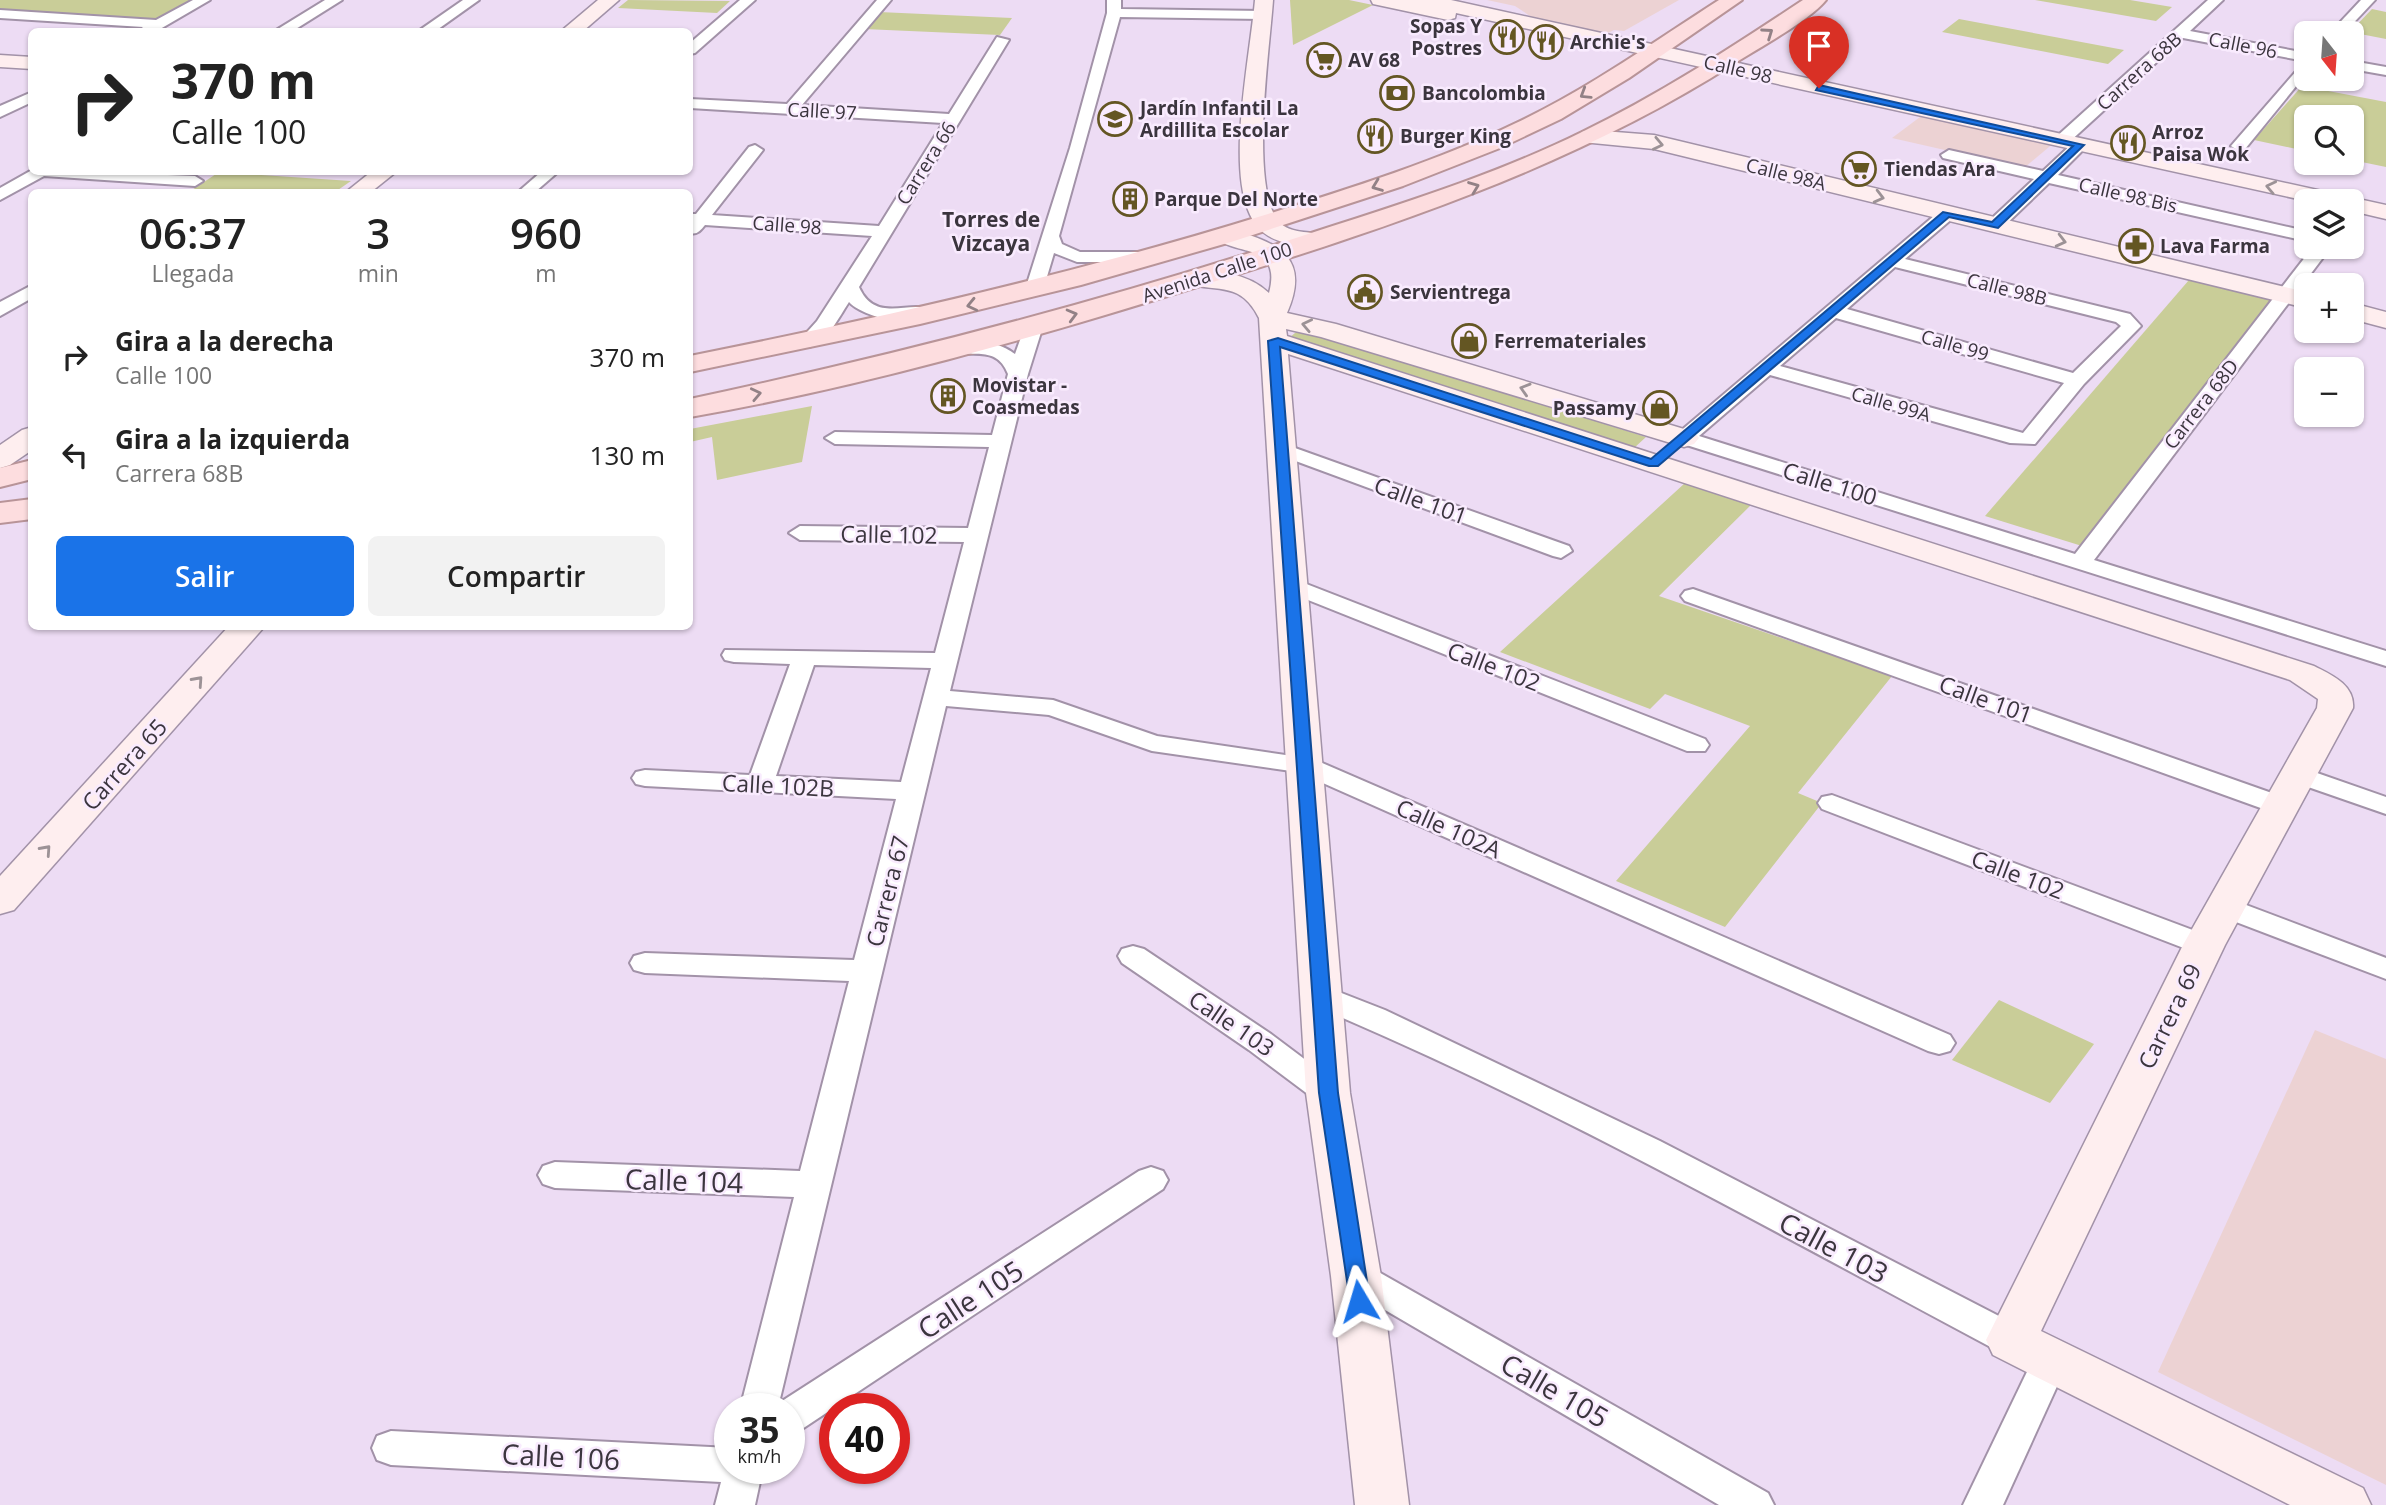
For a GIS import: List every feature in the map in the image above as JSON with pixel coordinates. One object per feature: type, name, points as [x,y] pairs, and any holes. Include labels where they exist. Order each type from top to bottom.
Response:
[{"type":"main road","name":"Avenida Calle 100","points":[[693,363],[935,314],[1034,290],[1227,236],[1360,193],[1555,113],[1732,0]]},
{"type":"main road","name":"Avenida Calle 100","points":[[693,407],[1034,326],[1196,279],[1462,192],[1590,137],[1720,65],[1816,0]]},
{"type":"main road","points":[[0,465],[28,462]]},
{"type":"main road","points":[[0,478],[28,470]]},
{"type":"main road","points":[[0,513],[28,510]]},
{"type":"street","points":[[150,28],[203,0]]},
{"type":"street","points":[[287,28],[335,0]]},
{"type":"street","points":[[430,28],[472,0]]},
{"type":"street","points":[[574,28],[610,0]]},
{"type":"street","points":[[693,47],[748,0]]},
{"type":"street","points":[[790,109],[884,0]]},
{"type":"street","name":"Calle 98","points":[[1380,0],[1649,54],[1720,65],[2294,193]]},
{"type":"street","name":"Calle 98","points":[[1425,0],[1649,54]]},
{"type":"street","name":"Carrera 68B","points":[[1995,225],[2046,177],[2070,143],[2216,0]]},
{"type":"street","points":[[2348,21],[2368,0]]},
{"type":"street","points":[[1034,290],[1078,148],[1114,6],[1263,7],[1255,86],[1254,171],[1260,209],[1267,223],[1284,235],[1316,240]]},
{"type":"street","points":[[0,14],[157,24]]},
{"type":"street","name":"Calle 96","points":[[2180,33],[2294,55]]},
{"type":"street","name":"Carrera 66","points":[[809,341],[824,325],[850,287],[1002,40]]},
{"type":"street","points":[[0,61],[28,63]]},
{"type":"street","points":[[2364,67],[2386,71]]},
{"type":"street","points":[[2239,146],[2294,80]]},
{"type":"street","points":[[0,111],[28,98]]},
{"type":"street","name":"Calle 97","points":[[693,103],[954,119]]},
{"type":"street","name":"Calle 98A","points":[[1590,137],[1654,142],[2294,298]]},
{"type":"street","points":[[695,219],[755,150]]},
{"type":"street","name":"Calle 98 Bis","points":[[1949,155],[2294,233]]},
{"type":"street","points":[[0,195],[35,175]]},
{"type":"street","points":[[96,175],[195,181]]},
{"type":"street","points":[[183,189],[206,175]]},
{"type":"street","points":[[361,189],[381,175]]},
{"type":"street","points":[[530,189],[546,175]]},
{"type":"street","name":"Calle 98","points":[[2364,206],[2383,207]]},
{"type":"street","points":[[1653,464],[1947,214]]},
{"type":"street","name":"Calle 98","points":[[695,219],[884,232]]},
{"type":"street","points":[[1050,234],[1054,247],[1077,257],[1154,257]]},
{"type":"street","points":[[1227,236],[1254,243],[1275,254],[1282,265],[1285,288],[1273,329]]},
{"type":"street","name":"Calle 98B","points":[[1892,261],[2123,318]]},
{"type":"street","points":[[1196,279],[1228,281],[1252,290],[1266,303],[1273,329],[1328,1093],[1356,1276],[1382,1505]]},
{"type":"street","points":[[850,287],[858,304],[869,311],[935,314]]},
{"type":"street","points":[[0,311],[28,293]]},
{"type":"street","name":"Carrera 68D","points":[[2080,562],[2294,300]]},
{"type":"street","points":[[0,311],[28,313]]},
{"type":"street","name":"Calle 99","points":[[1833,311],[2077,380]]},
{"type":"street","points":[[2364,314],[2386,320]]},
{"type":"street","points":[[2077,380],[2132,326],[2123,318]]},
{"type":"street","name":"Carrera 67","points":[[763,1393],[866,971],[1018,374],[1034,326]]},
{"type":"street","name":"Calle 100","points":[[1273,329],[1327,330],[1684,438],[2386,659]]},
{"type":"street","name":"Calle 100","points":[[1273,329],[1653,464],[2302,673],[2324,685],[2336,697]]},
{"type":"street","points":[[958,346],[982,347],[1005,354],[1014,361],[1018,374]]},
{"type":"street","name":"Calle 99A","points":[[1766,368],[2017,439],[2032,438],[2077,380]]},
{"type":"street","points":[[835,438],[1001,441]]},
{"type":"street","points":[[0,459],[28,439]]},
{"type":"street","name":"Calle 101","points":[[1281,449],[1561,551]]},
{"type":"street","name":"Calle 102","points":[[800,533],[978,535]]},
{"type":"street","name":"Calle 102","points":[[1291,585],[1696,745]]},
{"type":"street","name":"Calle 101","points":[[1693,596],[2288,789],[2386,806]]},
{"type":"street","name":"Carrera 65","points":[[0,901],[244,630]]},
{"type":"street","points":[[734,655],[945,661]]},
{"type":"street","points":[[760,784],[804,658]]},
{"type":"street","name":"Carrera 69","points":[[1983,1505],[2031,1350],[2214,926],[2335,708],[2336,697]]},
{"type":"street","name":"Calle 102A","points":[[936,698],[1003,701],[1053,708],[1152,743],[1304,765],[1939,1043]]},
{"type":"street","name":"Calle 102B","points":[[645,778],[912,791]]},
{"type":"street","name":"Calle 102","points":[[1832,803],[2214,926],[2386,970]]},
{"type":"street","name":"Calle 103","points":[[1133,956],[1260,1042],[1328,1093]]},
{"type":"street","points":[[645,963],[866,971]]},
{"type":"street","name":"Calle 103","points":[[1321,996],[1374,1018],[1648,1150],[2031,1350],[2344,1505]]},
{"type":"street","name":"Calle 104","points":[[555,1175],[814,1185]]},
{"type":"street","name":"Calle 105","points":[[805,1407],[1151,1180]]},
{"type":"street","name":"Calle 105","points":[[1356,1276],[1754,1505]]},
{"type":"street","name":"Calle 106","points":[[391,1448],[714,1464]]},
{"type":"street","points":[[735,1505],[740,1484]]},
{"type":"shaded area","points":[[1487,0],[1679,0],[1624,31],[1614,30],[1606,34],[1533,18],[1515,6]]},
{"type":"shaded area","points":[[1924,114],[2055,142],[2024,168],[1892,138]]},
{"type":"shaded area","points":[[2315,1030],[2386,1059],[2386,1485],[2158,1372]]},
{"type":"green space","points":[[0,0],[196,0],[155,21],[0,12]]},
{"type":"green space","points":[[628,0],[730,1],[717,13],[618,8]]},
{"type":"green space","points":[[1290,0],[1349,0],[1373,5],[1293,45]]},
{"type":"green space","points":[[2035,0],[2130,0],[2172,7],[2156,21]]},
{"type":"green space","points":[[2372,9],[2386,12],[2386,39],[2364,35],[2364,21],[2361,21]]},
{"type":"green space","points":[[879,12],[1012,18],[1000,35],[864,29]]},
{"type":"green space","points":[[1959,19],[2124,50],[2108,64],[1942,32]]},
{"type":"green space","points":[[2298,91],[2328,91],[2386,102],[2386,167],[2364,162],[2364,105],[2294,105],[2294,148],[2254,140]]},
{"type":"green space","points":[[214,175],[263,175],[351,181],[339,189],[194,189]]},
{"type":"green space","points":[[2189,280],[2272,300],[2082,546],[1985,516]]},
{"type":"green space","points":[[1301,328],[1646,437],[1633,449],[1289,338]]},
{"type":"green space","points":[[812,406],[802,462],[717,480],[712,437],[693,441],[693,428]]},
{"type":"green space","points":[[1685,483],[1752,504],[1659,596],[1892,676],[1798,793],[1822,803],[1725,927],[1616,881],[1750,726],[1665,694],[1650,709],[1500,652]]},
{"type":"green space","points":[[1999,1000],[2094,1044],[2050,1103],[1952,1060]]},
{"type":"place","name":"Sopas Y Postres","points":[[1507,37]]},
{"type":"place","name":"Archie's","points":[[1546,42]]},
{"type":"place","name":"AV 68","points":[[1324,60]]},
{"type":"place","name":"Bancolombia","points":[[1397,93]]},
{"type":"place","name":"Jardín Infantil La Ardillita Escolar","points":[[1115,119]]},
{"type":"place","name":"Burger King","points":[[1375,136]]},
{"type":"place","name":"Arroz Paisa Wok","points":[[2128,143]]},
{"type":"place","name":"Tiendas Ara","points":[[1859,169]]},
{"type":"place","name":"Parque Del Norte","points":[[1130,199]]},
{"type":"place","name":"Lava Farma","points":[[2136,246]]},
{"type":"place","name":"Servientrega","points":[[1365,292]]},
{"type":"place","name":"Ferremateriales","points":[[1469,341]]},
{"type":"place","name":"Movistar - Coasmedas","points":[[948,396]]},
{"type":"place","name":"Passamy","points":[[1660,408]]},
{"type":"district","name":"Torres de Vizcaya","points":[[991,231]]},
{"type":"route","points":[[1359,1301],[1328,1093],[1273,341],[1653,464],[1947,214],[1995,225],[2080,145],[1819,88]]}]
